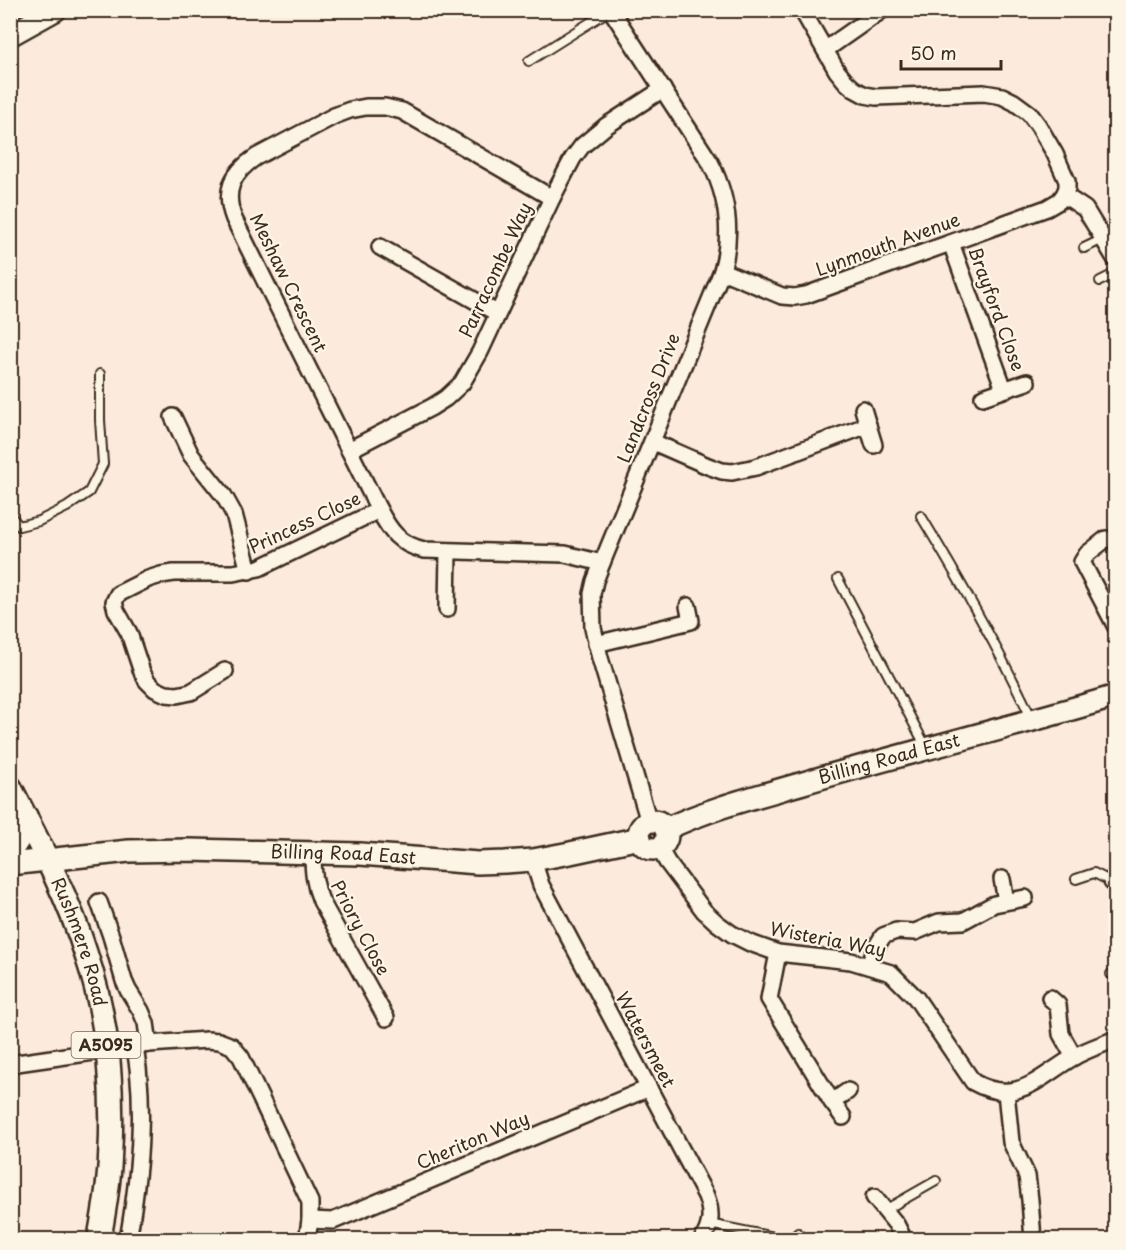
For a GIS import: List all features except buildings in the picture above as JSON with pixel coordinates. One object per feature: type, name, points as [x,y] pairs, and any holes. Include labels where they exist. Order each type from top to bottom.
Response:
[{"type":"main road","name":"A5095","points":[[10,788],[46,860]]},
{"type":"main road","points":[[10,852],[21,835],[26,817]]},
{"type":"main road","name":"Rushmere Road","points":[[46,860],[67,903],[86,954],[94,980],[107,1050],[111,1088],[110,1159],[99,1239]]},
{"type":"street","points":[[10,35],[55,10]]},
{"type":"street","name":"Landcross Drive","points":[[611,10],[710,162],[720,183],[728,224],[727,249],[722,271],[602,563],[592,594],[596,644],[653,834]]},
{"type":"street","points":[[802,10],[837,71],[854,89],[865,95],[876,97],[984,93],[1002,96],[1029,113],[1064,172],[1067,181],[1065,195],[1085,209],[1116,260]]},
{"type":"street","points":[[825,50],[882,10]]},
{"type":"street","name":"Parracombe Way","points":[[349,450],[432,408],[462,383],[475,361],[573,158],[606,126],[663,89]]},
{"type":"street","name":"Meshaw Crescent","points":[[552,198],[402,111],[366,106],[334,116],[256,157],[239,170],[229,191],[231,210],[393,534],[407,544],[424,550],[565,555],[602,563]]},
{"type":"street","name":"Lynmouth Avenue","points":[[722,271],[782,296],[806,295],[1047,207],[1065,195]]},
{"type":"street","name":"Brayford Close","points":[[951,243],[1004,389]]},
{"type":"street","points":[[380,247],[497,313]]},
{"type":"street","name":"Brayford Close","points":[[983,397],[1027,382]]},
{"type":"street","points":[[862,409],[874,445]]},
{"type":"street","name":"Princess Close","points":[[173,417],[191,455],[224,496],[234,514],[249,571]]},
{"type":"street","points":[[653,442],[708,466],[732,472],[756,466],[868,425]]},
{"type":"street","name":"Princess Close","points":[[225,671],[191,692],[177,695],[166,694],[155,689],[142,672],[129,633],[116,610],[114,602],[118,594],[131,586],[161,575],[249,571],[269,564],[379,510]]},
{"type":"street","points":[[1106,539],[1087,554],[1082,562],[1116,627]]},
{"type":"street","points":[[447,551],[447,609]]},
{"type":"street","points":[[596,644],[691,621]]},
{"type":"street","name":"Billing Road East","points":[[10,864],[141,851],[189,850],[360,854],[478,863],[533,860],[570,854],[653,834],[707,813],[826,776],[1033,721],[1116,696]]},
{"type":"street","name":"Wisteria Way","points":[[653,834],[667,861],[688,891],[704,911],[732,934],[750,944],[778,953],[851,961],[891,973],[916,998],[973,1082],[983,1088],[1006,1092]]},
{"type":"street","name":"Priory Close","points":[[314,854],[315,887],[321,901],[386,1017]]},
{"type":"street","name":"Watersmeet","points":[[533,860],[541,885],[706,1196],[711,1209],[709,1224]]},
{"type":"street","points":[[1002,879],[1006,901]]},
{"type":"street","points":[[869,966],[883,936],[896,931],[915,932],[939,922],[963,921],[994,904],[1025,898]]},
{"type":"street","name":"Rushmere Road","points":[[99,902],[124,981],[146,1023],[139,1080],[140,1157],[136,1197],[128,1239]]},
{"type":"street","points":[[778,953],[769,999],[843,1117]]},
{"type":"street","points":[[1050,998],[1058,1005],[1061,1034],[1074,1057]]},
{"type":"street","points":[[1033,1239],[1027,1176],[1011,1142],[1006,1092],[1018,1090],[1038,1081],[1074,1057],[1116,1039]]},
{"type":"street","points":[[10,1064],[142,1045],[207,1040],[219,1041],[232,1046],[241,1058],[310,1202],[307,1239]]},
{"type":"street","name":"Cheriton Way","points":[[310,1220],[333,1221],[649,1088]]},
{"type":"street","points":[[832,1102],[848,1091]]},
{"type":"street","points":[[874,1197],[896,1224],[904,1239]]},
{"type":"street","points":[[702,1239],[709,1224]]},
{"type":"lane","points":[[529,61],[611,10]]},
{"type":"lane","points":[[1084,248],[1103,239]]},
{"type":"lane","points":[[1100,281],[1116,273]]},
{"type":"lane","points":[[10,515],[19,526],[39,521],[67,507],[89,492],[103,464],[100,374]]},
{"type":"lane","points":[[921,516],[954,570],[1012,676],[1033,721]]},
{"type":"lane","points":[[838,579],[927,748]]},
{"type":"lane","points":[[1076,879],[1094,873],[1114,881]]},
{"type":"lane","points":[[885,1210],[936,1181]]},
{"type":"lane","points":[[709,1224],[789,1239],[798,1233]]}]
